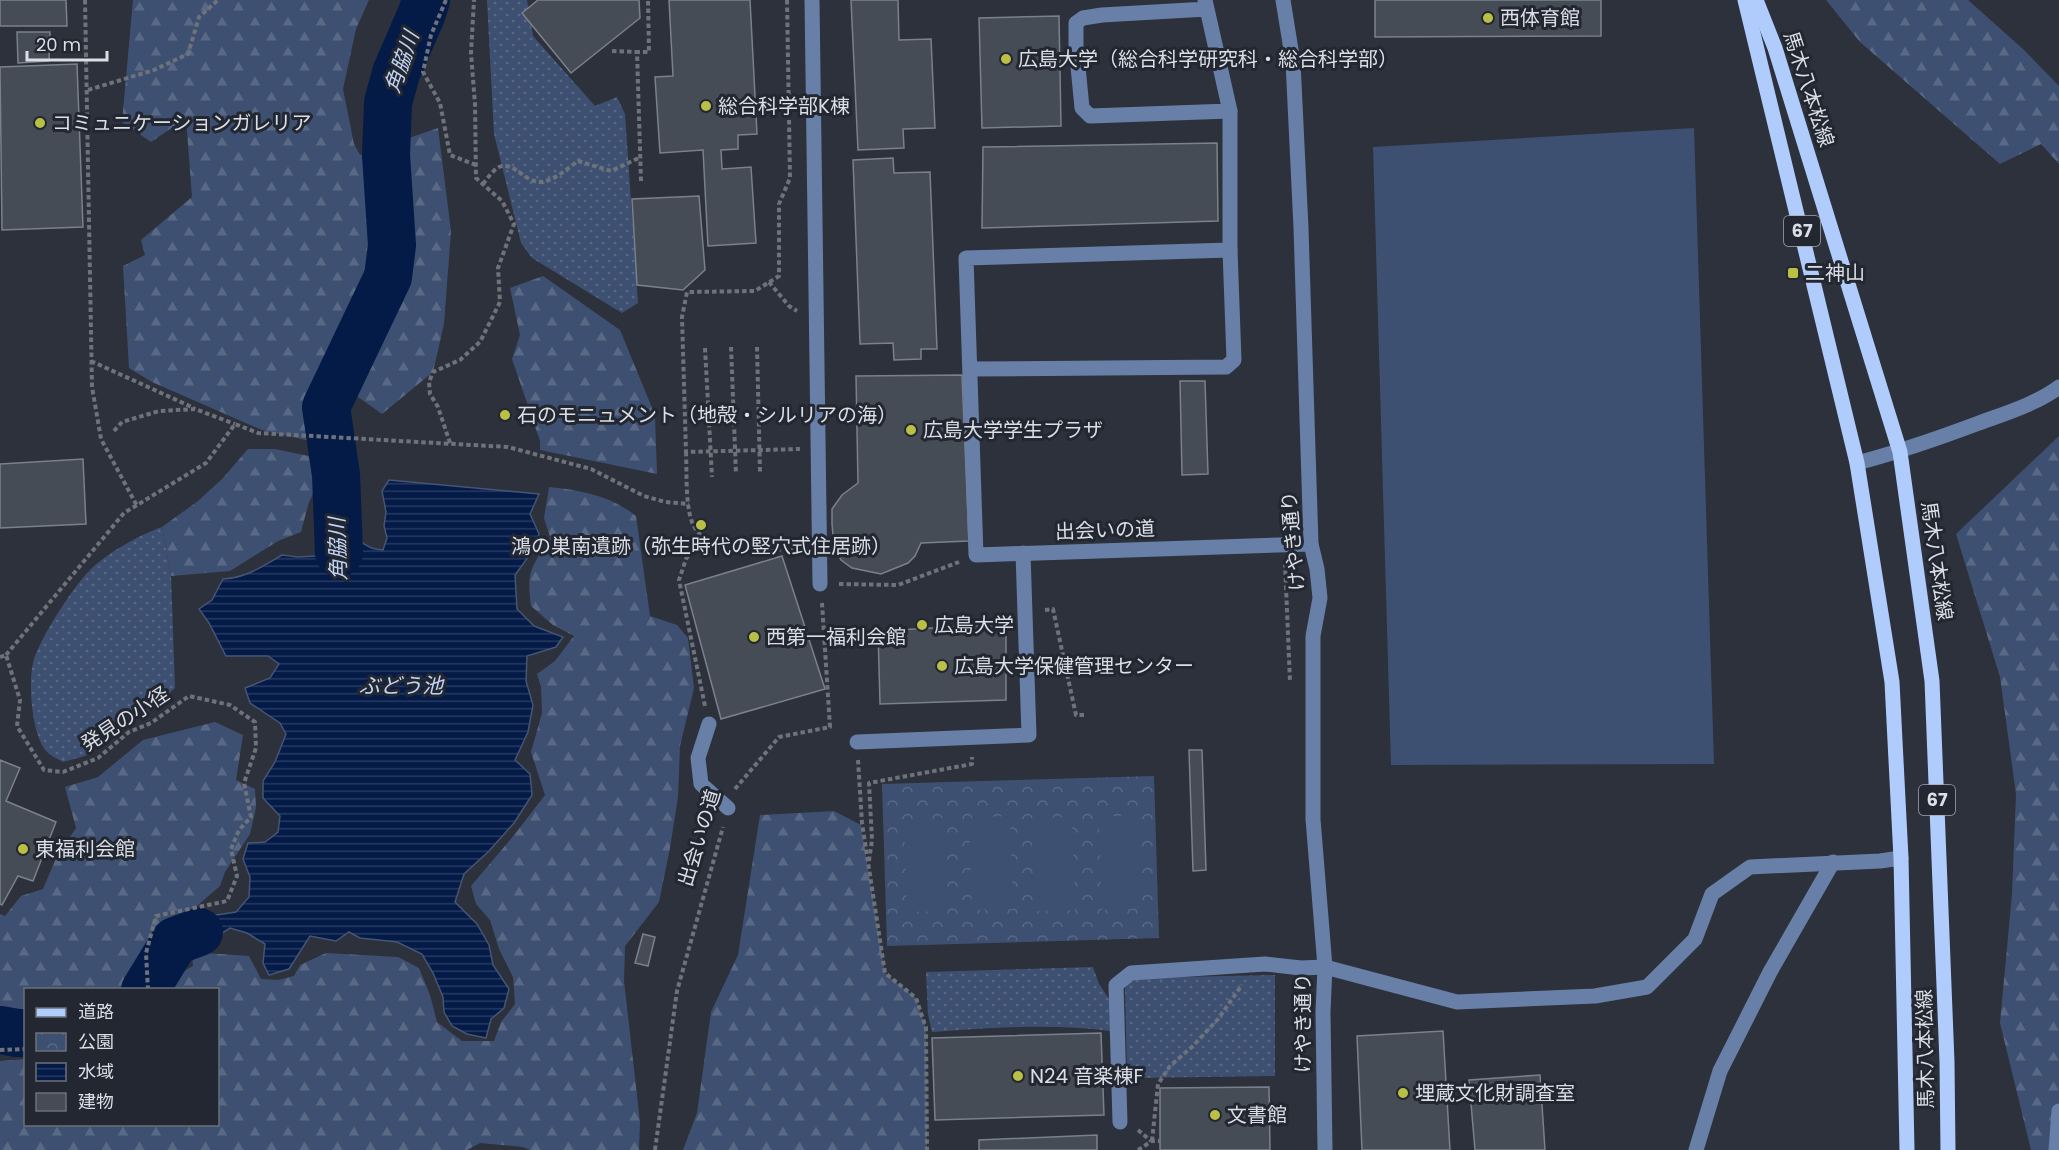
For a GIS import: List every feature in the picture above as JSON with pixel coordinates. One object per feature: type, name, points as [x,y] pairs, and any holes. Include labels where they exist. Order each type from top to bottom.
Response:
[{"type":"main road","name":"馬木八本松線","points":[[1745,0],[1857,463],[1892,682],[1901,858],[1907,1150]]},
{"type":"main road","name":"馬木八本松線","points":[[1756,0],[1775,48],[1900,452],[1932,681],[1947,1062],[1948,1150]]},
{"type":"street","points":[[812,0],[820,584]]},
{"type":"street","name":"けやき通り","points":[[1283,0],[1293,62],[1302,252],[1311,544],[1317,568],[1320,598],[1313,636],[1313,825],[1325,967],[1323,1012],[1325,1150]]},
{"type":"street","points":[[971,369],[1226,367],[1234,360],[1230,250],[1230,111],[1206,5],[1102,15],[1083,18],[1076,23],[1082,108],[1090,116],[1230,111]]},
{"type":"street","points":[[976,555],[966,258],[1230,250]]},
{"type":"street","points":[[1857,463],[1900,452],[2007,413],[2059,387]]},
{"type":"street","name":"出会いの道","points":[[976,555],[1311,544]]},
{"type":"street","points":[[856,741],[1029,735],[1023,553]]},
{"type":"street","points":[[709,724],[698,758],[701,784],[728,808]]},
{"type":"street","points":[[1120,1122],[1116,985],[1131,974],[1265,964],[1301,968],[1325,967],[1457,1002],[1594,996],[1647,987],[1695,939],[1712,894],[1750,867],[1901,858]]},
{"type":"street","points":[[1696,1150],[1720,1071],[1770,972],[1833,862]]},
{"type":"street","points":[[2056,1150],[2059,1111]]},
{"type":"path","points":[[85,0],[92,387],[101,439],[137,506]]},
{"type":"path","points":[[88,90],[154,70],[188,54],[200,17],[218,0]]},
{"type":"path","points":[[446,0],[431,35],[423,72],[440,103],[450,155],[476,165]]},
{"type":"path","points":[[450,443],[438,407],[430,394],[429,382],[433,372],[460,360],[480,342],[500,302],[498,267],[514,224],[502,201],[476,178],[475,104],[471,53],[474,0]]},
{"type":"path","points":[[612,51],[649,52],[648,0]]},
{"type":"path","points":[[787,0],[790,178],[779,204],[779,276],[755,291],[687,292],[682,317],[689,504],[692,521],[702,538],[736,551],[776,551],[820,547]]},
{"type":"path","points":[[637,52],[641,181]]},
{"type":"path","points":[[483,184],[498,168],[507,166],[517,170],[529,181],[543,182],[559,175],[578,161],[611,171],[641,157]]},
{"type":"path","points":[[769,282],[789,306]]},
{"type":"path","points":[[731,347],[736,474]]},
{"type":"path","points":[[757,347],[760,472]]},
{"type":"path","points":[[705,348],[712,477]]},
{"type":"path","points":[[91,361],[195,409],[258,433],[508,447],[591,468],[644,496],[665,502],[689,504]]},
{"type":"path","points":[[114,431],[122,422],[159,411],[195,409]]},
{"type":"path","points":[[0,657],[6,655],[124,513],[206,463],[236,424]]},
{"type":"path","points":[[686,452],[818,449]]},
{"type":"path","points":[[702,538],[686,559],[679,580],[709,724]]},
{"type":"path","points":[[820,584],[898,585],[976,555]]},
{"type":"path","name":"出会いの道","points":[[655,1150],[677,992],[733,792],[779,737],[830,727],[820,584]]},
{"type":"path","points":[[1044,621],[1044,610],[1053,609],[1076,716],[1084,715]]},
{"type":"path","name":"発見の小径","points":[[6,655],[20,700],[17,726],[44,770],[63,772],[98,758],[129,732],[152,723],[189,696],[230,705],[255,722],[255,748],[244,783],[251,818],[239,830],[231,849],[237,876],[227,901],[156,916],[146,953],[148,988]]},
{"type":"path","points":[[856,741],[862,823],[885,973],[916,998],[926,1028],[927,1150]]},
{"type":"path","points":[[868,865],[872,840],[869,783]]},
{"type":"path","points":[[1152,1141],[1158,1084],[1170,1066],[1193,1046],[1218,1019],[1240,988],[1265,964]]},
{"type":"path","points":[[0,1050],[24,1049]]},
{"type":"path","points":[[1138,1150],[1152,1141],[1160,1141]]},
{"type":"green space","points":[[133,0],[369,0],[356,29],[343,89],[354,144],[360,155],[438,128],[451,231],[444,324],[433,372],[382,414],[337,382],[310,441],[262,430],[152,382],[129,368],[123,266],[145,255],[141,240],[192,197],[186,118],[151,142],[122,122]]},
{"type":"green space","points":[[487,0],[527,0],[533,36],[595,106],[617,97],[625,114],[638,303],[622,313],[532,258],[521,243],[494,134]]},
{"type":"green space","points":[[1826,0],[1968,0],[2023,49],[2059,86],[2059,164],[2041,144],[2000,164],[1860,42]]},
{"type":"green space","points":[[1694,128],[1714,764],[1391,765],[1373,147]]},
{"type":"green space","points":[[543,276],[620,330],[655,415],[657,474],[540,450],[540,441],[512,359],[520,335],[510,288]]},
{"type":"green space","points":[[2059,436],[2059,1150],[2031,1150],[2000,1023],[2012,894],[2016,794],[2000,677],[1956,534]]},
{"type":"green space","points":[[248,449],[275,449],[318,458],[319,482],[309,502],[301,532],[278,541],[230,571],[171,576],[162,527],[198,501],[222,479]]},
{"type":"green space","points":[[549,487],[595,495],[616,503],[636,516],[650,616],[677,625],[688,638],[694,688],[680,746],[678,797],[659,902],[625,946],[624,981],[640,1122],[639,1150],[530,1150],[523,1147],[480,1143],[467,1150],[0,1150],[0,1061],[24,1059],[24,1126],[219,1126],[219,988],[155,988],[193,966],[192,956],[206,953],[249,956],[261,979],[278,980],[294,976],[300,965],[326,953],[398,957],[419,968],[430,995],[437,1022],[462,1041],[494,1041],[501,1022],[515,1004],[513,977],[499,949],[490,920],[476,904],[471,886],[545,795],[531,752],[542,713],[541,687],[537,674],[555,661],[574,636],[553,625],[531,606],[530,577],[550,537],[544,518]]},
{"type":"green space","points":[[162,527],[171,576],[175,688],[145,714],[108,735],[85,756],[63,762],[47,752],[42,745],[35,723],[31,684],[36,653],[75,587],[91,569],[106,556]]},
{"type":"green space","points":[[215,722],[243,735],[236,780],[255,789],[256,808],[250,834],[225,872],[220,886],[169,930],[132,988],[24,988],[24,1019],[0,1015],[0,914],[5,916],[21,896],[43,889],[57,856],[76,828],[65,787],[98,777],[143,740]]},
{"type":"green space","points":[[1154,776],[1159,938],[887,946],[882,784]]},
{"type":"green space","points":[[834,811],[861,825],[885,973],[916,998],[926,1028],[927,1150],[683,1150],[697,1113],[711,1012],[738,955],[760,815]]},
{"type":"green space","points":[[1139,815],[1142,908],[1102,910],[1099,817]]},
{"type":"green space","points":[[1010,816],[1013,909],[972,910],[969,818]]},
{"type":"green space","points":[[1072,817],[1075,910],[1035,911],[1031,818]]},
{"type":"green space","points":[[945,818],[948,911],[907,912],[904,820]]},
{"type":"green space","points":[[1093,967],[1099,984],[1111,1002],[1110,1031],[1043,1027],[932,1032],[928,1015],[926,972]]},
{"type":"green space","points":[[1275,975],[1275,1076],[1135,1078],[1127,1073],[1125,988],[1132,978]]},
{"type":"water","name":"ぶどう池","points":[[389,480],[539,494],[530,514],[539,534],[534,549],[515,575],[517,609],[534,626],[563,637],[556,647],[527,656],[526,681],[533,705],[528,732],[515,760],[530,774],[532,795],[514,823],[464,874],[455,902],[477,924],[489,945],[493,965],[509,989],[504,1008],[491,1019],[486,1038],[467,1034],[452,1026],[444,1012],[443,997],[433,973],[422,954],[397,942],[360,938],[349,932],[336,941],[310,936],[289,969],[269,975],[263,963],[265,944],[247,933],[230,928],[211,940],[189,945],[176,971],[153,977],[151,953],[164,923],[236,912],[249,897],[250,877],[243,859],[248,843],[265,842],[278,832],[280,816],[263,798],[263,781],[275,762],[286,734],[280,723],[250,703],[245,688],[270,678],[279,664],[268,656],[226,656],[199,609],[212,600],[223,579],[247,574],[282,555],[316,556],[323,549],[321,530],[331,489],[341,484],[356,536],[371,548],[383,550],[387,538],[382,491]]},
{"type":"building","points":[[0,0],[66,0],[67,26],[0,26]]},
{"type":"building","points":[[538,0],[639,0],[640,18],[571,73],[522,13]]},
{"type":"building","name":"総合科学部K棟","points":[[669,0],[750,0],[757,134],[738,135],[738,149],[721,150],[722,169],[751,167],[756,243],[708,246],[703,150],[660,153],[655,77],[673,76]]},
{"type":"building","points":[[851,0],[898,0],[899,40],[931,39],[935,128],[903,129],[904,148],[858,150]]},
{"type":"building","name":"西体育館","points":[[1375,0],[1601,0],[1601,36],[1375,37]]},
{"type":"building","points":[[1059,16],[1061,126],[982,128],[979,18]]},
{"type":"building","points":[[17,32],[50,32],[49,61],[18,63]]},
{"type":"building","name":"コミュニケーションガレリア","points":[[77,64],[83,227],[2,230],[0,67]]},
{"type":"building","points":[[1217,143],[1218,221],[982,228],[983,147]]},
{"type":"building","points":[[893,158],[894,173],[930,172],[937,349],[921,349],[921,359],[894,360],[893,343],[860,344],[853,160]]},
{"type":"building","points":[[699,196],[705,270],[683,290],[637,285],[632,199]]},
{"type":"building","name":"広島大学学生プラザ","points":[[962,375],[969,541],[921,543],[915,556],[908,563],[881,574],[852,568],[841,560],[834,546],[832,509],[842,495],[858,483],[856,376]]},
{"type":"building","points":[[1180,381],[1205,381],[1208,474],[1182,475]]},
{"type":"building","points":[[83,459],[86,524],[0,528],[0,464]]},
{"type":"building","name":"西第一福利会館","points":[[782,556],[825,689],[721,719],[685,585]]},
{"type":"building","name":"広島大学保健管理センター","points":[[1006,624],[1006,700],[880,704],[878,631]]},
{"type":"building","points":[[1189,750],[1202,750],[1206,870],[1193,871]]},
{"type":"building","name":"東福利会館","points":[[0,760],[20,768],[6,801],[56,822],[33,881],[18,876],[2,905],[0,904]]},
{"type":"building","points":[[643,934],[655,937],[648,966],[635,963]]},
{"type":"building","name":"埋蔵文化財調査室","points":[[1443,1031],[1450,1150],[1362,1150],[1357,1036]]},
{"type":"building","name":"N24 音楽棟F","points":[[1101,1033],[1104,1115],[935,1120],[932,1038]]},
{"type":"building","points":[[1540,1075],[1545,1150],[1475,1150],[1469,1080]]},
{"type":"building","name":"文書館","points":[[1269,1087],[1270,1150],[1160,1150],[1160,1088]]},
{"type":"building","name":"N24 音楽棟F","points":[[1097,1135],[1097,1150],[979,1150],[979,1140]]},
{"type":"waterway","name":"角脇川","points":[[339,553],[336,475],[326,407],[388,277],[392,245],[386,155],[388,103],[396,73],[426,0]]},
{"type":"waterway","name":"角脇川","points":[[146,988],[175,941],[199,932]]},
{"type":"waterway","name":"角脇川","points":[[0,1030],[24,1033]]},
{"type":"place","name":"西体育館","points":[[1488,18]]},
{"type":"place","name":"広島大学（総合科学研究科・総合科学部）","points":[[1006,59]]},
{"type":"place","name":"総合科学部K棟","points":[[706,106]]},
{"type":"place","name":"コミュニケーションガレリア","points":[[40,123]]},
{"type":"place","name":"二神山","points":[[1793,273]]},
{"type":"place","name":"石のモニュメント（地殻・シルリアの海）","points":[[505,415]]},
{"type":"place","name":"広島大学学生プラザ","points":[[911,430]]},
{"type":"place","name":"鴻の巣南遺跡（弥生時代の竪穴式住居跡）","points":[[701,525]]},
{"type":"place","name":"広島大学","points":[[922,625]]},
{"type":"place","name":"西第一福利会館","points":[[754,637]]},
{"type":"place","name":"広島大学保健管理センター","points":[[942,666]]},
{"type":"place","name":"東福利会館","points":[[23,849]]},
{"type":"place","name":"N24 音楽棟F","points":[[1018,1076]]},
{"type":"place","name":"埋蔵文化財調査室","points":[[1403,1093]]},
{"type":"place","name":"文書館","points":[[1215,1115]]}]
